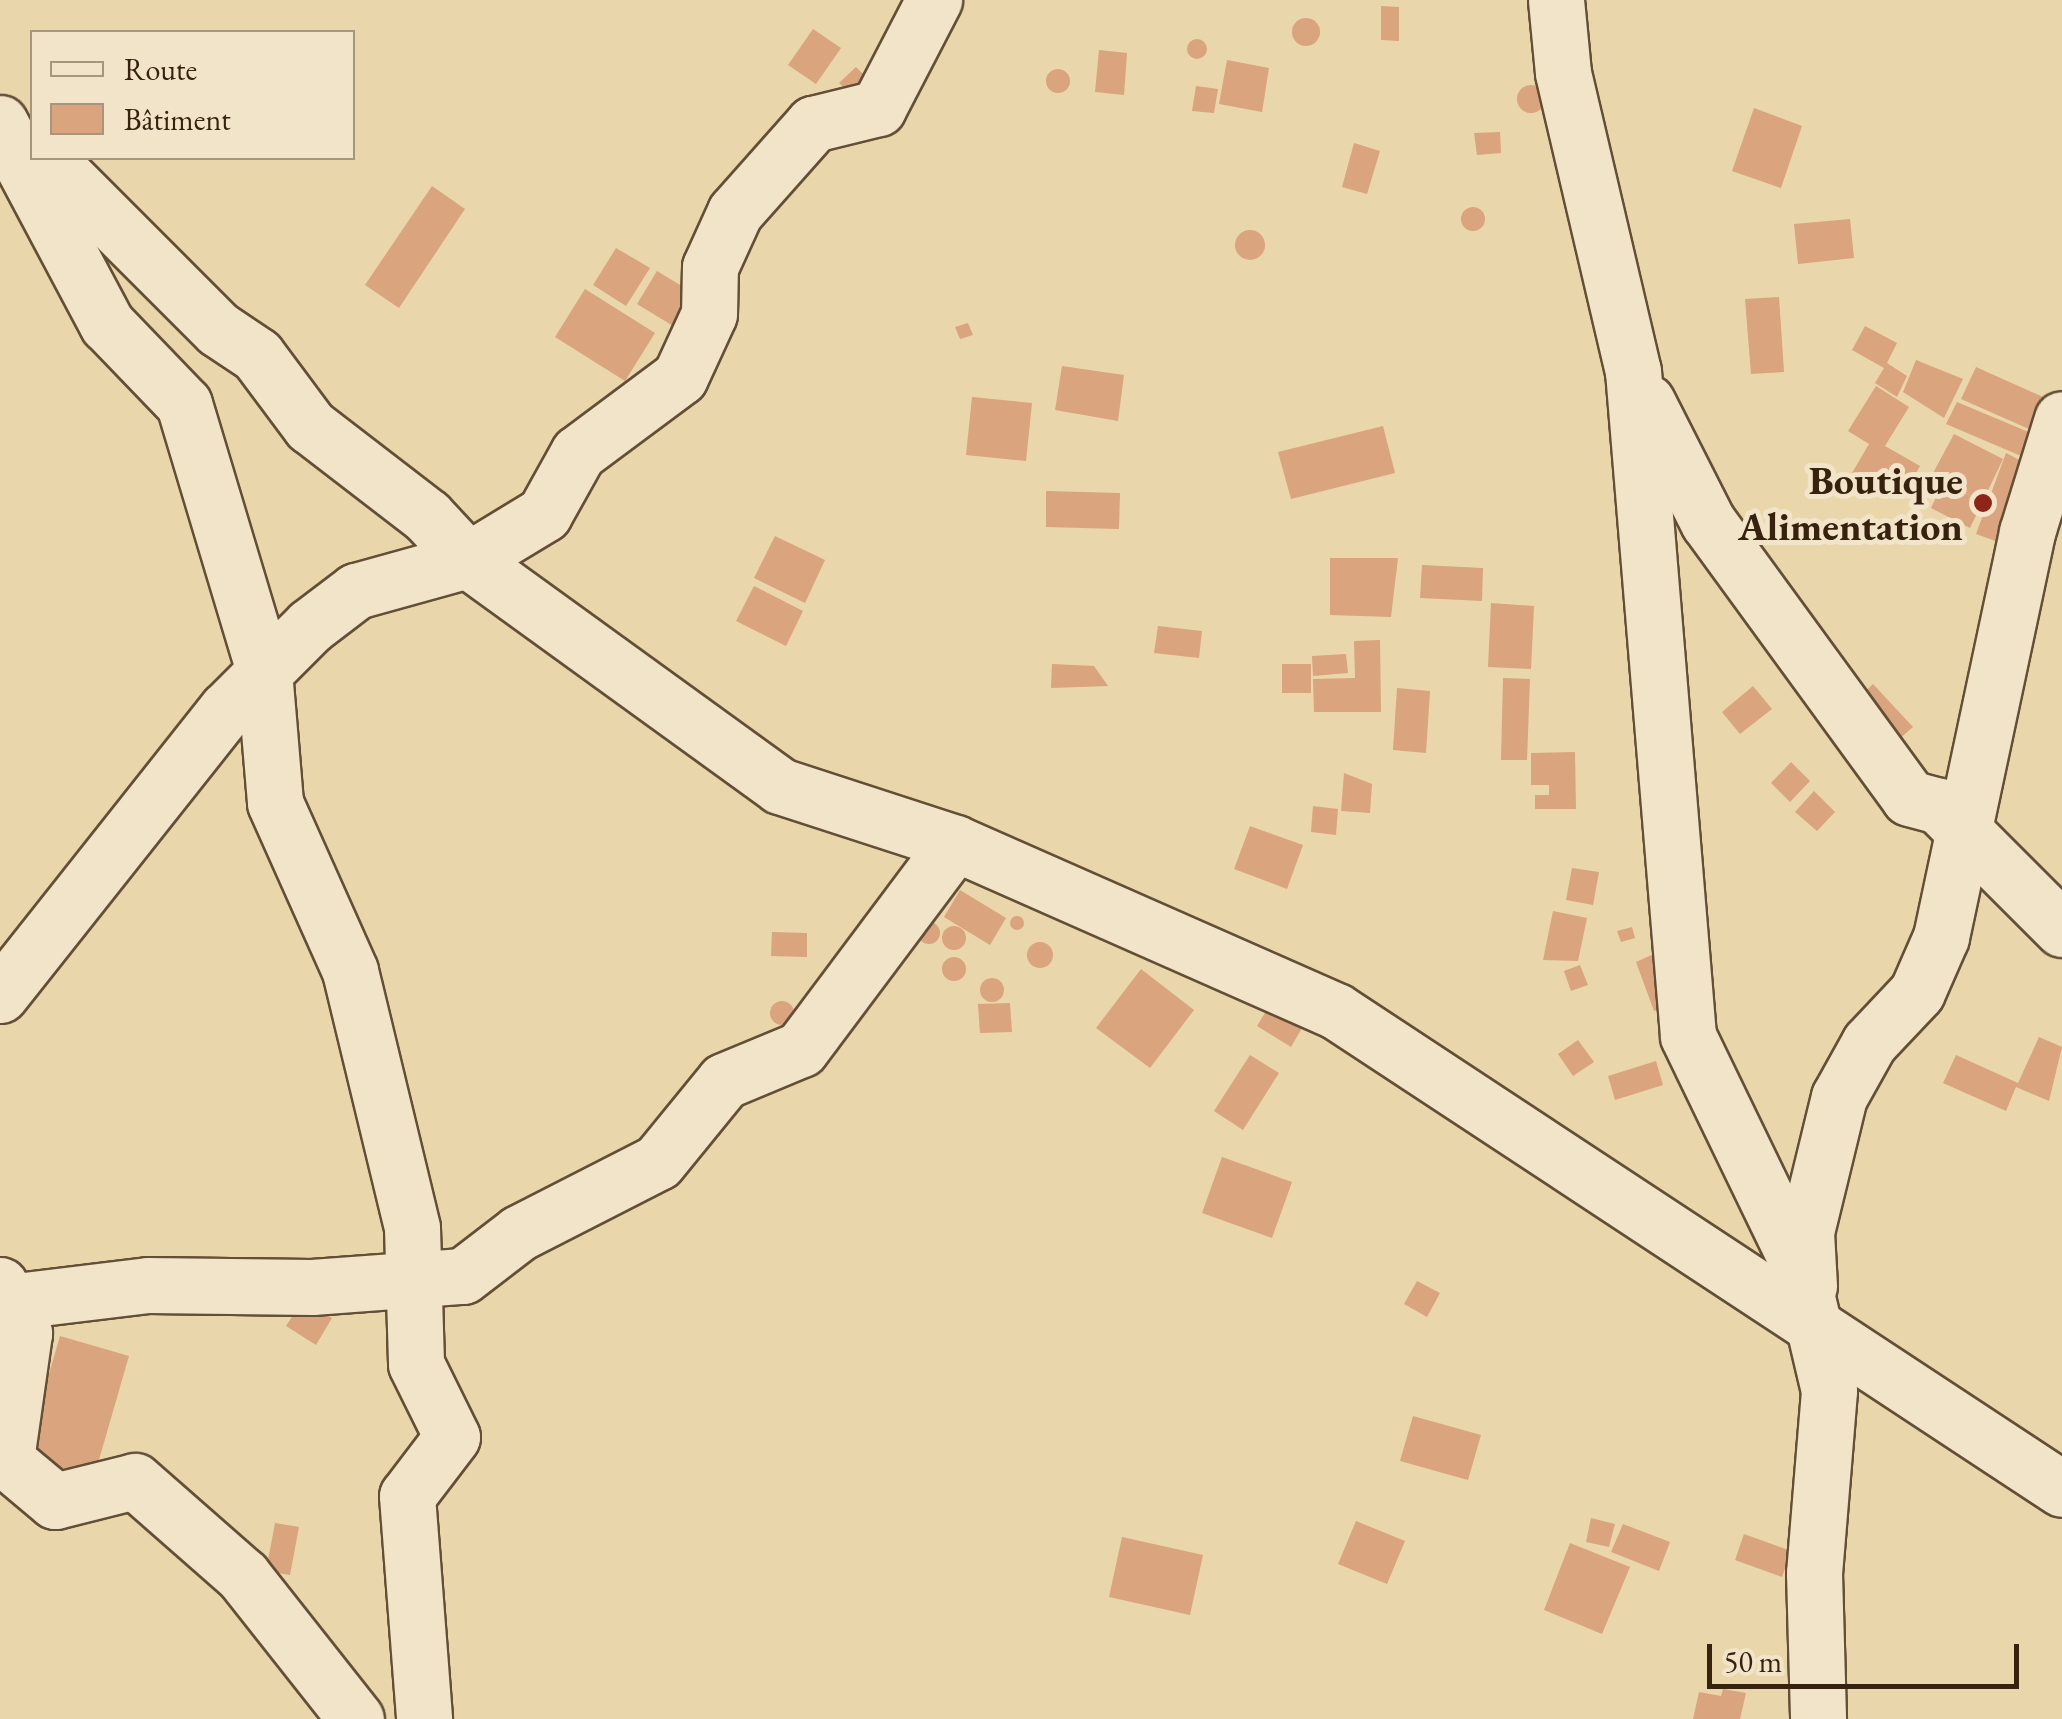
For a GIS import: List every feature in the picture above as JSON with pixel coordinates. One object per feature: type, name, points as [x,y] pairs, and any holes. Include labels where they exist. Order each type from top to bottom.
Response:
[{"type":"street","points":[[0,995],[264,671],[356,591],[468,560],[544,514],[578,453],[680,377],[709,314],[710,267],[735,212],[813,124],[878,108],[934,0]]},
{"type":"street","points":[[1556,0],[1563,73],[1633,370],[1688,1036],[1800,1268],[1829,1391],[1814,1573],[1818,1719]]},
{"type":"street","points":[[0,121],[30,144]]},
{"type":"street","points":[[0,121],[107,324],[184,404],[264,671],[275,802],[350,971],[412,1228],[416,1364],[452,1438],[408,1496],[424,1719]]},
{"type":"street","points":[[49,160],[218,330],[258,355],[310,426],[427,516],[468,560],[780,786],[955,842],[1336,1011],[1810,1317],[2062,1488]]},
{"type":"street","points":[[1633,370],[1678,471],[1798,650],[1909,798],[1939,806],[2062,929]]},
{"type":"street","points":[[1810,1317],[1806,1232],[1839,1097],[1869,1043],[1918,992],[1965,834],[2027,532],[2062,419]]},
{"type":"street","points":[[356,1719],[244,1576],[136,1481],[55,1501],[6,1460],[24,1333],[4,1293],[148,1285],[414,1284],[463,1276],[518,1232],[616,1188],[658,1162],[724,1080],[801,1049],[955,842]]},
{"type":"building","points":[[1381,6],[1399,7],[1399,41],[1381,40]]},
{"type":"building","points":[[1306,18],[1316,22],[1320,32],[1316,42],[1306,46],[1296,42],[1292,32],[1296,22]]},
{"type":"building","points":[[813,29],[841,48],[816,84],[788,65]]},
{"type":"building","points":[[1197,39],[1207,49],[1197,59],[1187,49]]},
{"type":"building","points":[[1099,50],[1127,53],[1124,95],[1095,92]]},
{"type":"building","points":[[1227,60],[1269,68],[1262,112],[1219,104]]},
{"type":"building","points":[[856,67],[876,87],[859,103],[839,83]]},
{"type":"building","points":[[1058,69],[1070,81],[1058,93],[1046,81]]},
{"type":"building","points":[[1531,85],[1541,89],[1545,99],[1541,109],[1531,113],[1521,109],[1517,99],[1521,89]]},
{"type":"building","points":[[1196,86],[1218,89],[1214,113],[1192,111]]},
{"type":"building","points":[[1754,108],[1802,126],[1781,188],[1732,171]]},
{"type":"building","points":[[1500,132],[1501,153],[1477,155],[1474,133]]},
{"type":"building","points":[[1354,143],[1380,151],[1367,194],[1342,187]]},
{"type":"building","points":[[432,186],[465,209],[399,308],[365,285]]},
{"type":"building","points":[[1473,207],[1482,210],[1482,228],[1473,231],[1464,228],[1461,219],[1464,210]]},
{"type":"building","points":[[1850,219],[1854,258],[1798,264],[1794,224]]},
{"type":"building","points":[[1250,230],[1261,234],[1265,245],[1261,256],[1250,260],[1239,256],[1235,245],[1239,234]]},
{"type":"building","points":[[616,248],[650,268],[626,306],[593,285]]},
{"type":"building","points":[[657,271],[703,299],[683,332],[637,304]]},
{"type":"building","points":[[585,289],[655,333],[625,381],[555,337]]},
{"type":"building","points":[[1779,297],[1784,372],[1751,374],[1745,299]]},
{"type":"building","points":[[968,323],[973,335],[960,339],[955,327]]},
{"type":"building","points":[[1865,326],[1897,343],[1887,363],[1907,376],[1897,397],[1875,383],[1884,368],[1852,350]]},
{"type":"building","points":[[1916,360],[1963,379],[1944,418],[1903,392]]},
{"type":"building","points":[[1062,366],[1124,375],[1118,421],[1055,410]]},
{"type":"building","points":[[1976,367],[2061,405],[2047,437],[1961,399]]},
{"type":"building","points":[[1876,386],[1909,407],[1885,446],[1920,466],[1915,475],[1931,484],[1920,503],[1852,473],[1869,444],[1848,431]]},
{"type":"building","points":[[972,397],[1032,403],[1026,461],[966,455]]},
{"type":"building","points":[[1957,402],[2031,433],[2021,456],[1946,424]]},
{"type":"building","points":[[1383,426],[1395,473],[1291,499],[1278,452]]},
{"type":"building","points":[[1954,434],[2003,459],[1970,528],[1931,508],[1943,483],[1973,497],[1932,475]]},
{"type":"building","points":[[2006,453],[2029,465],[2001,543],[1976,534]]},
{"type":"building","points":[[1046,491],[1120,493],[1119,529],[1046,527]]},
{"type":"building","points":[[775,536],[825,560],[805,603],[754,578]]},
{"type":"building","points":[[1330,558],[1398,558],[1391,617],[1330,615]]},
{"type":"building","points":[[1422,565],[1483,568],[1482,601],[1420,598]]},
{"type":"building","points":[[754,586],[803,611],[786,646],[736,621]]},
{"type":"building","points":[[1491,603],[1534,606],[1531,669],[1488,667]]},
{"type":"building","points":[[1158,626],[1202,631],[1199,658],[1154,653]]},
{"type":"building","points":[[1380,640],[1381,712],[1314,712],[1313,679],[1355,678],[1354,641]]},
{"type":"building","points":[[1346,654],[1348,673],[1313,676],[1312,656]]},
{"type":"building","points":[[1052,664],[1094,666],[1108,686],[1051,688]]},
{"type":"building","points":[[1282,664],[1311,664],[1311,693],[1282,693]]},
{"type":"building","points":[[1503,678],[1530,679],[1527,760],[1501,760]]},
{"type":"building","points":[[1873,684],[1913,727],[1889,748],[1850,706]]},
{"type":"building","points":[[1753,686],[1772,709],[1740,734],[1722,712]]},
{"type":"building","points":[[1397,688],[1430,691],[1426,753],[1393,750]]},
{"type":"building","points":[[1575,752],[1576,809],[1535,809],[1535,795],[1549,795],[1549,785],[1531,785],[1531,753]]},
{"type":"building","points":[[1791,762],[1810,781],[1790,802],[1771,783]]},
{"type":"building","points":[[1344,773],[1372,784],[1370,813],[1341,811]]},
{"type":"building","points":[[1814,791],[1835,812],[1817,831],[1795,812]]},
{"type":"building","points":[[1313,806],[1338,809],[1336,835],[1311,832]]},
{"type":"building","points":[[1250,826],[1303,845],[1287,889],[1234,869]]},
{"type":"building","points":[[1572,868],[1599,872],[1593,905],[1566,900]]},
{"type":"building","points":[[960,890],[1006,918],[990,945],[944,917]]},
{"type":"building","points":[[1553,911],[1587,918],[1578,961],[1543,960]]},
{"type":"building","points":[[1017,916],[1024,923],[1017,930],[1010,923]]},
{"type":"building","points":[[925,922],[933,922],[940,933],[933,944],[925,944],[918,937],[918,929]]},
{"type":"building","points":[[954,926],[966,938],[954,950],[942,938]]},
{"type":"building","points":[[1632,927],[1635,938],[1621,942],[1617,931]]},
{"type":"building","points":[[772,932],[807,933],[807,957],[771,956]]},
{"type":"building","points":[[1040,942],[1049,946],[1053,955],[1049,964],[1040,968],[1031,964],[1027,955],[1031,946]]},
{"type":"building","points":[[1669,947],[1682,1001],[1654,1011],[1636,962]]},
{"type":"building","points":[[954,957],[963,960],[963,978],[954,981],[945,978],[942,969],[945,960]]},
{"type":"building","points":[[1580,965],[1588,985],[1571,991],[1564,971]]},
{"type":"building","points":[[1141,969],[1194,1010],[1150,1068],[1096,1028]]},
{"type":"building","points":[[992,978],[1004,990],[992,1002],[980,990]]},
{"type":"building","points":[[777,1001],[787,1001],[794,1013],[787,1025],[777,1025],[770,1018],[770,1008]]},
{"type":"building","points":[[1010,1003],[1012,1032],[980,1033],[978,1004]]},
{"type":"building","points":[[1268,1008],[1302,1028],[1291,1047],[1257,1026]]},
{"type":"building","points":[[2039,1037],[2062,1047],[2049,1101],[2016,1087],[2006,1111],[1943,1083],[1956,1055],[2018,1083]]},
{"type":"building","points":[[1578,1040],[1594,1062],[1573,1076],[1558,1054]]},
{"type":"building","points":[[1250,1055],[1279,1073],[1243,1130],[1214,1111]]},
{"type":"building","points":[[1656,1061],[1663,1085],[1615,1100],[1608,1076]]},
{"type":"building","points":[[1222,1157],[1292,1182],[1272,1238],[1202,1213]]},
{"type":"building","points":[[1417,1281],[1440,1293],[1427,1317],[1404,1304]]},
{"type":"building","points":[[303,1300],[332,1318],[316,1345],[286,1326]]},
{"type":"building","points":[[60,1336],[129,1356],[94,1477],[25,1457]]},
{"type":"building","points":[[1413,1416],[1481,1435],[1468,1480],[1400,1461]]},
{"type":"building","points":[[1591,1518],[1615,1524],[1609,1547],[1586,1542]]},
{"type":"building","points":[[1356,1521],[1405,1541],[1387,1584],[1338,1564]]},
{"type":"building","points":[[275,1523],[299,1527],[290,1575],[266,1571]]},
{"type":"building","points":[[1623,1524],[1670,1542],[1659,1571],[1611,1552]]},
{"type":"building","points":[[1744,1534],[1791,1551],[1782,1577],[1735,1560]]},
{"type":"building","points":[[1122,1537],[1203,1555],[1190,1615],[1109,1597]]},
{"type":"building","points":[[1570,1543],[1630,1567],[1602,1634],[1544,1610]]},
{"type":"building","points":[[1723,1689],[1746,1693],[1740,1719],[1693,1719],[1699,1692],[1721,1696]]},
{"type":"place","name":"Boutique Alimentation","points":[[1983,503]]}]
